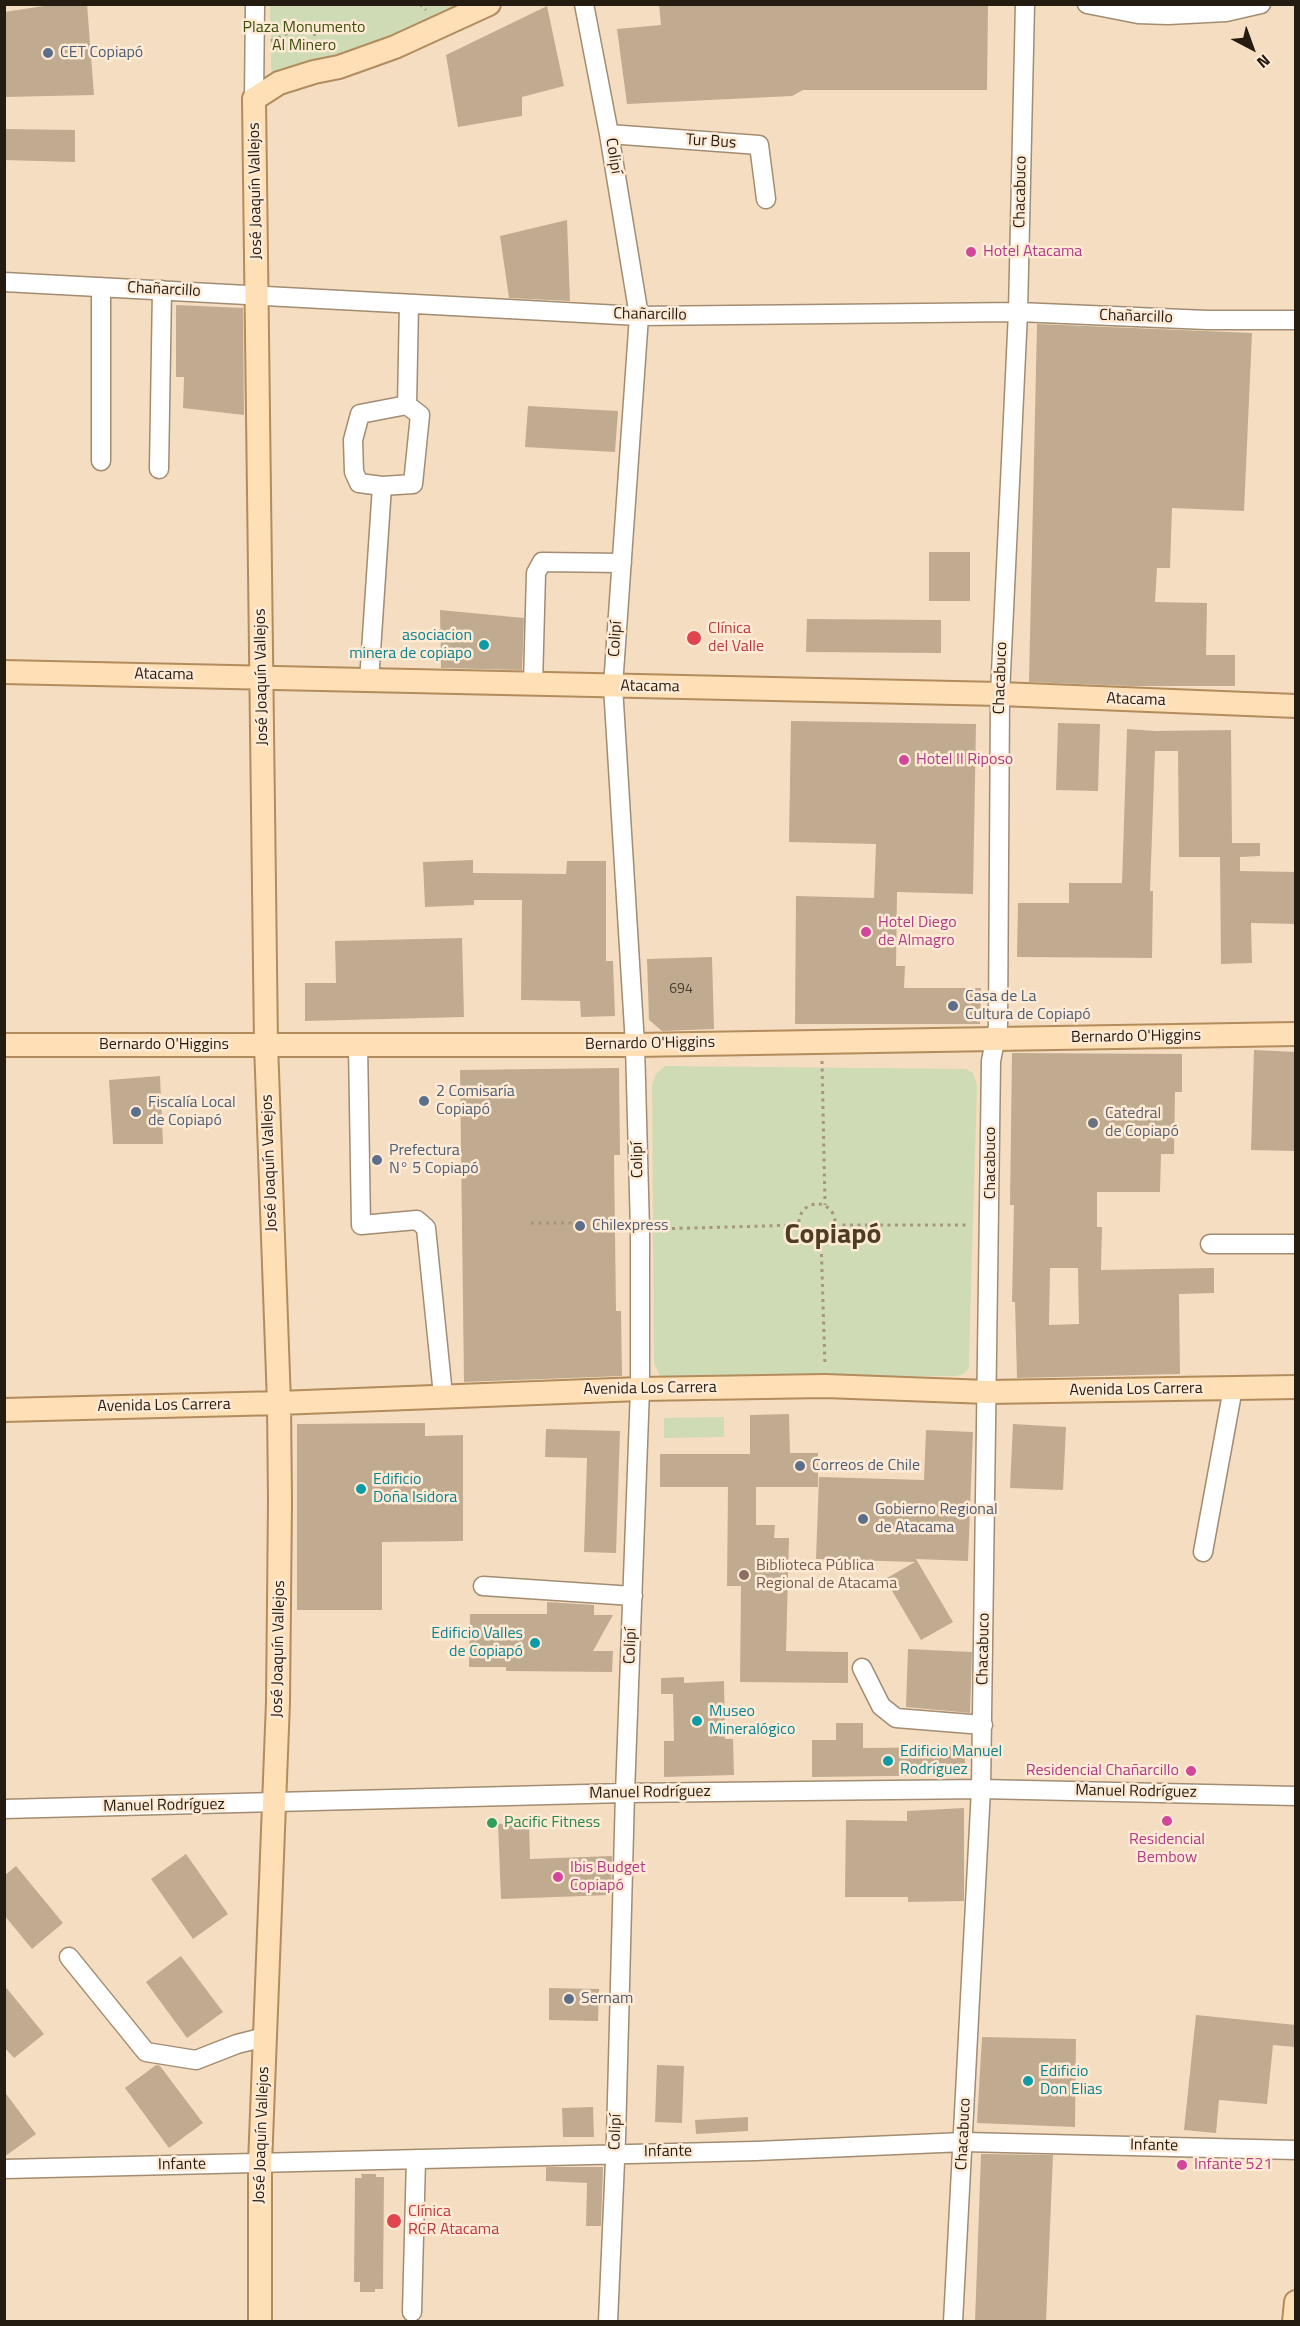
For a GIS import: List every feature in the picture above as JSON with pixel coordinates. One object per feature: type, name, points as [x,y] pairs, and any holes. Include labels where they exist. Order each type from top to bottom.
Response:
[{"type":"main road","points":[[254,99],[279,83],[339,67],[395,47],[489,4]]},
{"type":"main road","name":"José Joaquín Vallejos","points":[[254,99],[266,1044],[279,1403],[280,1600],[260,2164],[260,2322]]},
{"type":"main road","name":"Atacama","points":[[4,672],[1000,694],[1296,706]]},
{"type":"main road","name":"Bernardo O'Higgins","points":[[4,1045],[635,1046],[1296,1034]]},
{"type":"main road","name":"Avenida Los Carrera","points":[[4,1410],[279,1403],[640,1389],[825,1386],[988,1392],[1296,1387]]},
{"type":"main road","points":[[1294,2322],[1296,2302]]},
{"type":"street","name":"José Joaquín Vallejos","points":[[254,99],[255,4]]},
{"type":"street","name":"Colipí","points":[[584,4],[609,134],[639,316],[613,686],[635,1046],[640,1226],[640,1389],[625,1793],[616,2153],[608,2322]]},
{"type":"street","name":"Chacabuco","points":[[953,2322],[964,2142],[983,1725],[991,1061],[998,1026],[1000,694],[1018,312],[1024,4]]},
{"type":"street","points":[[1087,4],[1138,14],[1168,15],[1226,12],[1261,4]]},
{"type":"street","name":"Tur Bus","points":[[609,134],[759,145],[766,199]]},
{"type":"street","name":"Chañarcillo","points":[[4,282],[639,316],[1018,312],[1207,320],[1296,320]]},
{"type":"street","points":[[100,461],[101,287]]},
{"type":"street","points":[[159,469],[162,290]]},
{"type":"street","points":[[407,405],[409,304]]},
{"type":"street","points":[[407,405],[420,415],[413,484],[382,486],[359,483],[354,472],[353,440],[360,414],[407,405]]},
{"type":"street","points":[[369,681],[382,486]]},
{"type":"street","points":[[533,684],[536,573],[543,562],[622,563]]},
{"type":"street","points":[[358,1045],[361,1225],[417,1220],[426,1228],[443,1395]]},
{"type":"street","points":[[1210,1244],[1296,1244]]},
{"type":"street","points":[[1203,1552],[1233,1388]]},
{"type":"street","points":[[483,1586],[633,1596]]},
{"type":"street","points":[[862,1668],[881,1706],[896,1718],[983,1725]]},
{"type":"street","name":"Manuel Rodríguez","points":[[4,1809],[625,1793],[981,1789],[1296,1796]]},
{"type":"street","points":[[69,1957],[146,2052],[196,2060],[237,2044],[265,2037]]},
{"type":"street","name":"Infante","points":[[4,2169],[756,2151],[964,2142],[1296,2150]]},
{"type":"street","points":[[412,2312],[416,2159]]},
{"type":"path","points":[[420,4],[426,10]]},
{"type":"path","points":[[416,15],[433,7]]},
{"type":"path","points":[[266,43],[307,24],[312,26],[320,51],[324,54]]},
{"type":"path","points":[[822,1041],[825,1205],[833,1214],[835,1225],[829,1236],[811,1239],[806,1236],[799,1225],[799,1220],[804,1209],[814,1204],[825,1205]]},
{"type":"path","points":[[531,1223],[640,1226],[799,1225]]},
{"type":"path","points":[[835,1225],[990,1226]]},
{"type":"path","points":[[821,1239],[825,1386]]},
{"type":"green space","name":"Plaza Monumento Al Minero","points":[[270,5],[472,5],[454,15],[274,81],[271,68]]},
{"type":"green space","points":[[665,1066],[966,1069],[973,1073],[977,1085],[969,1368],[964,1374],[956,1376],[661,1378],[654,1363],[652,1085],[656,1074]]},
{"type":"green space","points":[[724,1417],[724,1437],[664,1438],[664,1418]]},
{"type":"building","name":"CET Copiapó","points":[[57,4],[87,4],[94,95],[4,97],[4,12]]},
{"type":"building","points":[[659,4],[988,4],[987,90],[803,90],[792,96],[627,104],[617,29],[661,25]]},
{"type":"building","points":[[547,6],[564,86],[522,97],[522,116],[458,127],[446,55]]},
{"type":"building","points":[[4,129],[75,130],[75,162],[4,160]]},
{"type":"building","points":[[567,220],[570,301],[509,298],[500,236]]},
{"type":"building","points":[[176,305],[243,308],[244,415],[183,408],[184,377],[176,377]]},
{"type":"building","points":[[1037,324],[1252,333],[1244,511],[1172,508],[1170,568],[1157,568],[1155,602],[1207,603],[1206,655],[1235,655],[1235,686],[1131,686],[1029,682]]},
{"type":"building","points":[[528,406],[618,411],[615,452],[525,447]]},
{"type":"building","points":[[929,552],[970,552],[970,601],[929,601]]},
{"type":"building","name":"asociacion minera de copiapo","points":[[440,610],[524,618],[522,670],[441,668]]},
{"type":"building","points":[[807,619],[941,620],[941,653],[806,652]]},
{"type":"building","points":[[791,721],[976,724],[973,894],[897,892],[896,966],[905,966],[904,988],[981,988],[980,1024],[795,1024],[796,896],[874,898],[876,844],[789,842]]},
{"type":"building","points":[[1058,723],[1100,724],[1098,791],[1056,790]]},
{"type":"building","points":[[1127,729],[1231,730],[1232,843],[1260,843],[1260,856],[1240,857],[1240,871],[1296,872],[1296,924],[1251,923],[1252,963],[1221,964],[1220,857],[1179,857],[1178,751],[1155,751],[1150,891],[1153,891],[1152,958],[1017,957],[1018,903],[1069,903],[1069,883],[1122,883]]},
{"type":"building","points":[[473,860],[473,873],[566,874],[567,861],[606,861],[606,961],[613,961],[615,1016],[581,1017],[580,1001],[521,1000],[522,900],[474,900],[474,905],[425,907],[423,862]]},
{"type":"building","points":[[462,938],[464,1017],[305,1021],[305,983],[336,983],[335,941]]},
{"type":"building","points":[[712,957],[714,1029],[662,1031],[649,1020],[647,959]]},
{"type":"building","points":[[1254,1050],[1296,1052],[1296,1151],[1251,1150]]},
{"type":"building","points":[[1012,1053],[1182,1054],[1182,1092],[1175,1092],[1174,1154],[1161,1154],[1160,1192],[1097,1192],[1097,1227],[1102,1227],[1101,1270],[1214,1268],[1214,1293],[1179,1294],[1180,1374],[1017,1378],[1015,1302],[1012,1302],[1014,1205],[1010,1205]],"holes":[[[1050,1268],[1078,1268],[1079,1324],[1049,1325]]]},
{"type":"building","points":[[619,1068],[620,1155],[614,1155],[616,1311],[621,1311],[622,1376],[464,1382],[460,1070]]},
{"type":"building","name":"Fiscalía Local de Copiapó","points":[[160,1076],[163,1144],[113,1144],[109,1080]]},
{"type":"building","points":[[789,1414],[790,1453],[818,1453],[818,1487],[756,1487],[756,1525],[775,1525],[774,1538],[789,1538],[786,1651],[848,1652],[848,1683],[740,1682],[741,1586],[727,1586],[728,1487],[660,1487],[660,1454],[750,1454],[750,1415]]},
{"type":"building","name":"Edificio Doña Isidora","points":[[425,1423],[425,1436],[463,1435],[463,1541],[382,1542],[382,1610],[297,1610],[297,1424]]},
{"type":"building","points":[[1013,1424],[1066,1427],[1063,1490],[1010,1488]]},
{"type":"building","points":[[546,1429],[620,1431],[616,1553],[584,1552],[587,1458],[545,1457]]},
{"type":"building","points":[[926,1430],[973,1432],[968,1561],[916,1559],[953,1622],[921,1640],[885,1579],[915,1562],[816,1559],[819,1477],[924,1480]]},
{"type":"building","name":"Edificio Valles de Copiapó","points":[[547,1602],[594,1605],[594,1615],[613,1615],[593,1651],[613,1651],[612,1672],[506,1671],[506,1667],[469,1667],[470,1614],[547,1614]]},
{"type":"building","points":[[908,1649],[972,1652],[970,1713],[906,1707]]},
{"type":"building","points":[[684,1677],[684,1683],[724,1681],[725,1739],[733,1739],[734,1775],[664,1777],[664,1741],[674,1741],[673,1694],[661,1694],[661,1678]]},
{"type":"building","name":"Edificio Manuel Rodríguez","points":[[836,1723],[863,1723],[863,1748],[965,1747],[965,1775],[812,1777],[812,1740],[836,1740]]},
{"type":"building","points":[[964,1808],[964,1901],[908,1902],[908,1897],[845,1897],[846,1820],[907,1821],[907,1811]]},
{"type":"building","name":"Ibis Budget Copiapó","points":[[529,1822],[530,1859],[612,1856],[611,1895],[501,1899],[498,1824]]},
{"type":"building","points":[[186,1854],[228,1914],[193,1939],[151,1879]]},
{"type":"building","points":[[16,1866],[63,1923],[32,1949],[4,1915],[4,1876]]},
{"type":"building","points":[[181,1956],[223,2012],[187,2038],[146,1982]]},
{"type":"building","points":[[4,1985],[44,2034],[14,2058],[4,2047]]},
{"type":"building","name":"Sernam","points":[[549,1988],[599,1989],[598,2021],[549,2020]]},
{"type":"building","points":[[1196,2015],[1296,2025],[1296,2047],[1273,2045],[1267,2104],[1219,2100],[1216,2133],[1184,2130]]},
{"type":"building","name":"Edificio Don Elias","points":[[982,2037],[1076,2039],[1075,2127],[977,2123]]},
{"type":"building","points":[[156,2065],[160,2066],[203,2123],[169,2148],[125,2088]]},
{"type":"building","points":[[657,2065],[684,2066],[682,2123],[655,2122]]},
{"type":"building","points":[[4,2091],[36,2134],[4,2157]]},
{"type":"building","points":[[593,2107],[594,2137],[563,2137],[562,2108]]},
{"type":"building","points":[[748,2117],[748,2131],[696,2134],[695,2120]]},
{"type":"building","points":[[981,2154],[1053,2155],[1046,2322],[975,2322]]},
{"type":"building","points":[[546,2167],[603,2167],[601,2226],[586,2226],[587,2183],[546,2181]]},
{"type":"building","points":[[361,2174],[376,2174],[376,2177],[384,2177],[383,2289],[375,2289],[375,2292],[360,2292],[360,2282],[354,2282],[355,2178],[362,2178]]},
{"type":"place","name":"CET Copiapó","points":[[48,53]]},
{"type":"place","name":"Hotel Atacama","points":[[971,252]]},
{"type":"place","name":"Clínica del Valle","points":[[694,638]]},
{"type":"place","name":"asociacion minera de copiapo","points":[[484,645]]},
{"type":"place","name":"Hotel Il Riposo","points":[[904,760]]},
{"type":"place","name":"Hotel Diego de Almagro","points":[[866,932]]},
{"type":"place","name":"Casa de La Cultura de Copiapó","points":[[953,1006]]},
{"type":"place","name":"2 Comisaría Copiapó","points":[[424,1101]]},
{"type":"place","name":"Fiscalía Local de Copiapó","points":[[136,1112]]},
{"type":"place","name":"Catedral de Copiapó","points":[[1093,1123]]},
{"type":"place","name":"Prefectura N° 5 Copiapó","points":[[377,1160]]},
{"type":"place","name":"Chilexpress","points":[[580,1226]]},
{"type":"place","name":"Correos de Chile","points":[[800,1466]]},
{"type":"place","name":"Edificio Doña Isidora","points":[[361,1489]]},
{"type":"place","name":"Gobierno Regional de Atacama","points":[[863,1519]]},
{"type":"place","name":"Biblioteca Pública Regional de Atacama","points":[[744,1575]]},
{"type":"place","name":"Edificio Valles de Copiapó","points":[[535,1643]]},
{"type":"place","name":"Museo Mineralógico","points":[[697,1721]]},
{"type":"place","name":"Edificio Manuel Rodríguez","points":[[888,1761]]},
{"type":"place","name":"Residencial Chañarcillo","points":[[1191,1771]]},
{"type":"place","name":"Residencial Bembow","points":[[1167,1821]]},
{"type":"place","name":"Pacific Fitness","points":[[492,1823]]},
{"type":"place","name":"Ibis Budget Copiapó","points":[[558,1877]]},
{"type":"place","name":"Sernam","points":[[569,1999]]},
{"type":"place","name":"Edificio Don Elias","points":[[1028,2081]]},
{"type":"place","name":"Infante 521","points":[[1182,2165]]},
{"type":"place","name":"Clínica RCR Atacama","points":[[394,2221]]},
{"type":"district","name":"Copiapó","points":[[833,1236]]}]
